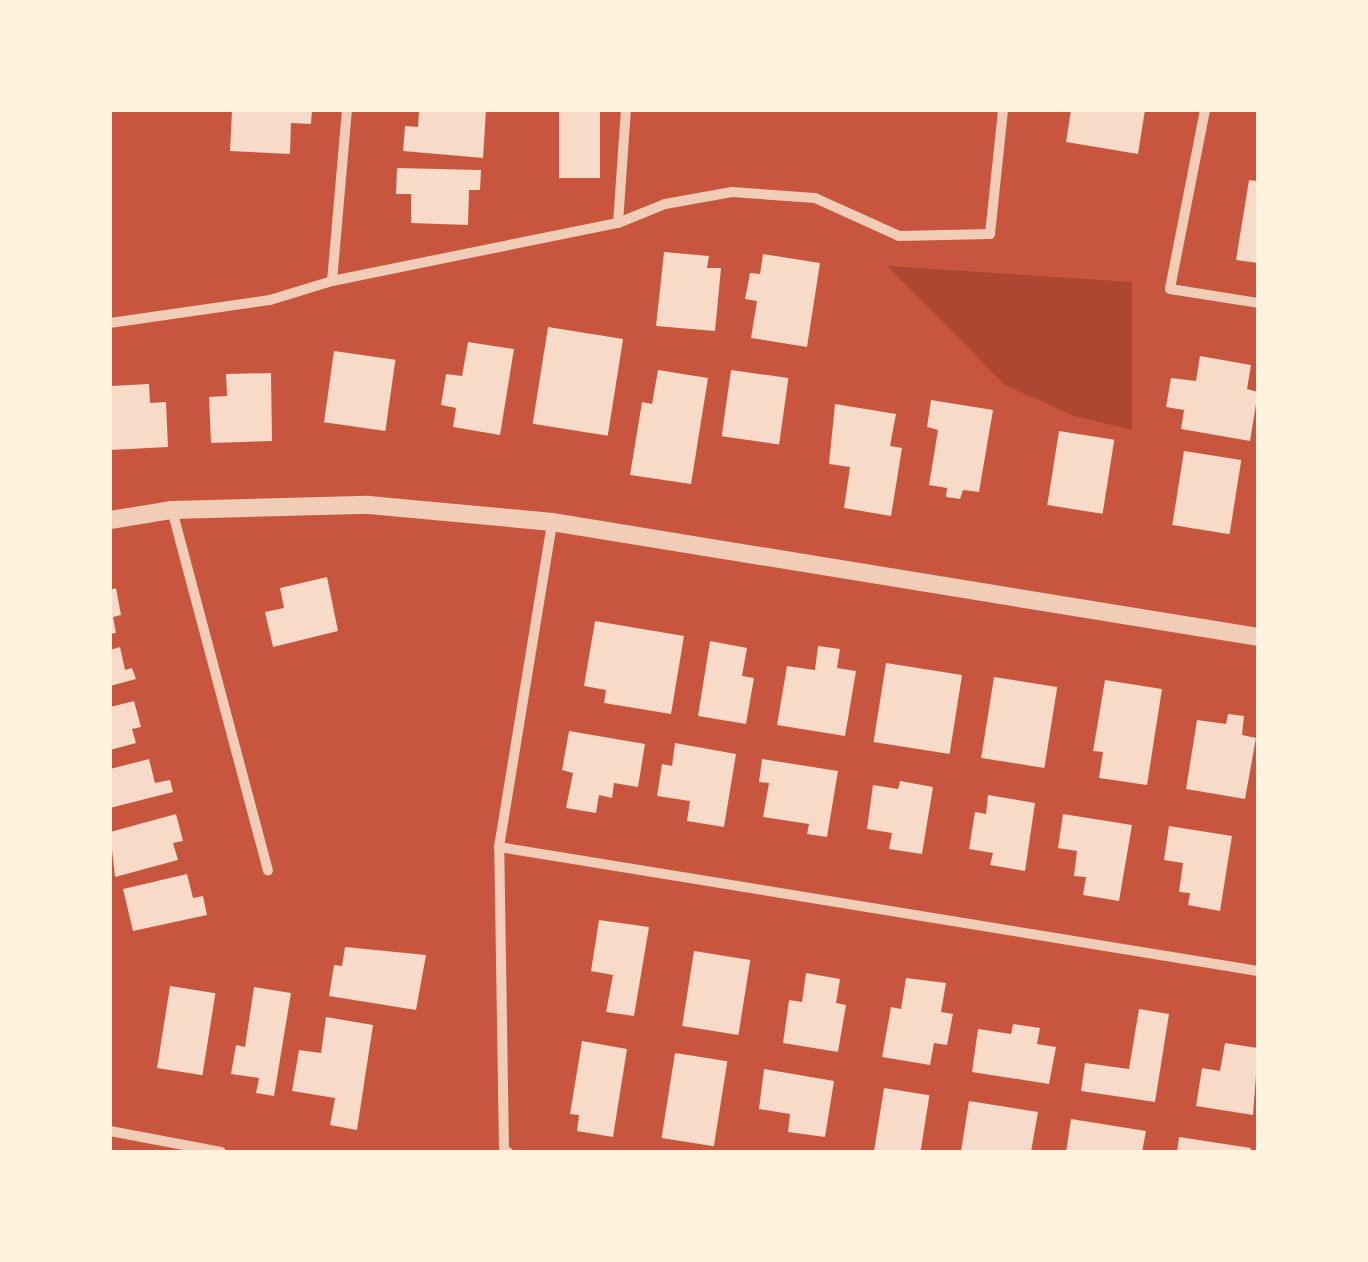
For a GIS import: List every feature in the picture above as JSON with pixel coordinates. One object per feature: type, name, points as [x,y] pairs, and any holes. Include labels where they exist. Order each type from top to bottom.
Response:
[{"type":"street","points":[[332,280],[348,110]]},
{"type":"street","points":[[618,222],[626,110]]},
{"type":"street","points":[[110,323],[270,300],[332,280],[618,222],[665,204],[732,192],[815,198],[900,236],[990,234],[1002,110]]},
{"type":"street","points":[[1205,110],[1170,289],[1258,303]]},
{"type":"street","points":[[110,520],[172,510],[369,505],[552,522],[1258,637]]},
{"type":"street","points":[[172,510],[268,870]]},
{"type":"street","points":[[505,1152],[499,847],[552,522]]},
{"type":"street","points":[[499,847],[1258,972]]},
{"type":"street","points":[[110,1131],[221,1152]]},
{"type":"shaded area","points":[[887,266],[1132,282],[1132,430],[1074,416],[1005,385]]},
{"type":"building","points":[[232,110],[312,110],[311,124],[291,123],[290,154],[230,151]]},
{"type":"building","points":[[419,110],[486,110],[483,158],[403,151],[405,126],[418,127]]},
{"type":"building","points":[[559,110],[600,110],[600,178],[559,178]]},
{"type":"building","points":[[1071,110],[1145,110],[1138,154],[1066,142]]},
{"type":"building","points":[[397,168],[481,170],[480,190],[469,190],[468,225],[411,223],[411,194],[396,194]]},
{"type":"building","points":[[1249,180],[1258,181],[1258,263],[1236,260]]},
{"type":"building","points":[[664,252],[709,256],[707,268],[721,268],[715,331],[656,326]]},
{"type":"building","points":[[763,254],[820,263],[807,347],[751,338],[757,301],[745,299],[750,273],[760,274]]},
{"type":"building","points":[[548,327],[623,339],[608,436],[533,424]]},
{"type":"building","points":[[468,342],[514,349],[500,435],[453,427],[456,408],[441,405],[446,374],[462,376]]},
{"type":"building","points":[[334,351],[395,360],[385,431],[324,422]]},
{"type":"building","points":[[1200,356],[1251,365],[1247,389],[1258,392],[1250,441],[1181,429],[1184,410],[1166,407],[1171,378],[1196,381]]},
{"type":"building","points":[[658,370],[708,378],[691,484],[630,475],[642,402],[652,404]]},
{"type":"building","points":[[731,370],[788,378],[779,444],[722,436]]},
{"type":"building","points":[[271,373],[272,441],[211,443],[209,397],[227,396],[226,374]]},
{"type":"building","points":[[149,384],[150,403],[166,402],[168,447],[110,450],[110,386]]},
{"type":"building","points":[[931,400],[993,410],[979,492],[963,490],[960,499],[946,497],[947,488],[929,485],[938,430],[927,427]]},
{"type":"building","points":[[835,404],[896,414],[890,446],[902,448],[891,516],[844,508],[850,467],[829,464]]},
{"type":"building","points":[[1059,431],[1114,440],[1103,514],[1047,505]]},
{"type":"building","points":[[1184,451],[1241,460],[1230,534],[1172,525]]},
{"type":"building","points":[[327,577],[338,631],[273,647],[265,612],[284,608],[280,588]]},
{"type":"building","points":[[116,588],[121,615],[113,617],[116,633],[110,634],[110,590]]},
{"type":"building","points":[[595,621],[684,636],[671,714],[604,703],[606,690],[584,686]]},
{"type":"building","points":[[710,641],[747,648],[742,676],[754,678],[746,724],[698,716]]},
{"type":"building","points":[[818,646],[840,649],[837,668],[856,671],[845,736],[777,725],[787,666],[815,670]]},
{"type":"building","points":[[120,647],[125,670],[132,668],[136,679],[110,686],[110,650]]},
{"type":"building","points":[[886,663],[962,675],[950,754],[873,742]]},
{"type":"building","points":[[994,677],[1057,687],[1044,768],[981,758]]},
{"type":"building","points":[[1105,680],[1162,689],[1147,785],[1099,778],[1103,752],[1093,751]]},
{"type":"building","points":[[134,701],[141,727],[132,729],[136,743],[110,750],[110,707]]},
{"type":"building","points":[[1228,714],[1244,716],[1242,735],[1256,738],[1245,799],[1186,789],[1197,720],[1226,724]]},
{"type":"building","points":[[569,731],[645,744],[638,787],[614,783],[612,798],[599,795],[596,813],[566,808],[573,773],[562,770]]},
{"type":"building","points":[[675,743],[736,754],[724,827],[687,821],[690,801],[657,796],[662,764],[672,766]]},
{"type":"building","points":[[149,759],[155,783],[170,780],[173,792],[110,808],[110,769]]},
{"type":"building","points":[[762,759],[838,771],[827,837],[807,834],[809,824],[763,817],[769,783],[759,782]]},
{"type":"building","points":[[900,781],[933,787],[922,854],[889,849],[892,833],[867,829],[873,785],[898,789]]},
{"type":"building","points":[[988,795],[1035,803],[1025,871],[990,865],[993,853],[969,849],[975,812],[986,814]]},
{"type":"building","points":[[176,814],[183,841],[173,843],[178,860],[115,877],[110,832]]},
{"type":"building","points":[[1063,814],[1132,825],[1119,901],[1083,895],[1086,877],[1074,876],[1077,851],[1058,848]]},
{"type":"building","points":[[1169,826],[1232,836],[1220,911],[1188,905],[1190,893],[1179,892],[1183,863],[1164,860]]},
{"type":"building","points":[[187,874],[193,898],[203,896],[207,915],[133,931],[123,889]]},
{"type":"building","points":[[599,920],[649,927],[634,1016],[606,1012],[613,975],[591,971]]},
{"type":"building","points":[[345,947],[426,955],[416,1010],[329,996],[334,965],[342,966]]},
{"type":"building","points":[[694,951],[750,960],[738,1035],[682,1026]]},
{"type":"building","points":[[806,973],[840,979],[836,1003],[846,1005],[838,1052],[783,1043],[789,1000],[802,1002]]},
{"type":"building","points":[[906,978],[946,983],[941,1012],[953,1014],[947,1045],[934,1043],[930,1065],[882,1057],[891,1007],[901,1009]]},
{"type":"building","points":[[170,986],[215,993],[202,1075],[157,1068]]},
{"type":"building","points":[[254,987],[291,993],[274,1096],[256,1093],[259,1078],[231,1074],[236,1045],[245,1047]]},
{"type":"building","points":[[1139,1009],[1169,1014],[1155,1102],[1081,1091],[1085,1063],[1129,1069]]},
{"type":"building","points":[[326,1017],[373,1025],[357,1130],[330,1125],[335,1098],[292,1091],[299,1050],[321,1053]]},
{"type":"building","points":[[1013,1024],[1040,1028],[1037,1044],[1056,1047],[1049,1084],[972,1072],[978,1029],[1011,1034]]},
{"type":"building","points":[[582,1041],[627,1049],[613,1137],[577,1131],[579,1115],[570,1114]]},
{"type":"building","points":[[1225,1043],[1258,1048],[1253,1115],[1196,1106],[1202,1068],[1220,1071]]},
{"type":"building","points":[[675,1053],[727,1061],[714,1146],[662,1138]]},
{"type":"building","points":[[764,1069],[834,1081],[825,1137],[788,1132],[790,1114],[759,1109]]},
{"type":"building","points":[[884,1088],[929,1095],[920,1152],[874,1150]]},
{"type":"building","points":[[969,1101],[1038,1112],[1031,1152],[961,1151]]},
{"type":"building","points":[[1071,1119],[1146,1131],[1142,1152],[1066,1152]]},
{"type":"building","points":[[1179,1137],[1251,1148],[1250,1152],[1177,1152]]}]
